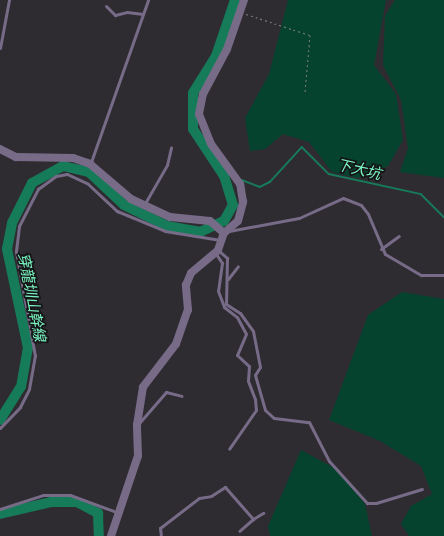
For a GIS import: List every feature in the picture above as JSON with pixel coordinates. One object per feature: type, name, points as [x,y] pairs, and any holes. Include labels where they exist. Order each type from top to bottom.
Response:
[{"type":"street","points":[[111,536],[121,514],[138,456],[137,425],[143,386],[178,337],[188,310],[186,285],[191,273],[216,251],[222,236],[238,221],[243,202],[240,184],[211,144],[199,114],[203,94],[242,13],[244,0]]},
{"type":"street","points":[[0,149],[16,157],[72,158],[90,164],[131,199],[170,217],[210,221],[222,236]]},
{"type":"lane","points":[[0,48],[8,0]]},
{"type":"lane","points":[[90,164],[148,0]]},
{"type":"lane","points":[[106,6],[115,15],[127,12],[143,14]]},
{"type":"lane","points":[[144,205],[167,165],[171,147]]},
{"type":"lane","points":[[0,428],[23,401],[35,356],[16,251],[19,226],[38,189],[56,176],[67,174],[88,184],[117,211],[164,231],[222,236],[299,218],[343,198],[360,205],[368,214],[381,249],[385,254],[421,275],[444,275]]},
{"type":"lane","points":[[381,249],[399,236]]},
{"type":"lane","points":[[216,251],[227,258],[226,304],[240,313],[252,330],[260,367],[255,375],[265,410],[274,418],[309,422],[329,461],[367,503],[376,504],[422,489]]},
{"type":"lane","points":[[216,251],[222,263],[218,291],[224,307],[237,317],[246,334],[237,355],[249,366],[248,381],[256,399],[256,410],[230,449]]},
{"type":"lane","points":[[227,281],[238,266]]},
{"type":"lane","points":[[137,425],[166,392],[182,396]]},
{"type":"lane","points":[[161,536],[160,528],[199,498],[211,496],[225,487],[253,519]]},
{"type":"lane","points":[[0,509],[43,495],[70,495],[121,514]]},
{"type":"lane","points":[[239,531],[263,513]]},
{"type":"path","points":[[242,13],[310,36],[305,92]]},
{"type":"green space","points":[[288,0],[386,0],[374,65],[396,94],[403,140],[388,166],[358,178],[332,172],[309,142],[283,134],[265,149],[250,151],[245,118],[269,74]]},
{"type":"green space","points":[[395,0],[444,0],[444,178],[400,172],[408,148],[401,100],[383,65],[385,16]]},
{"type":"green space","points":[[402,292],[444,299],[444,536],[409,536],[401,524],[411,506],[432,494],[421,466],[380,441],[329,420],[368,315]]},
{"type":"green space","points":[[301,450],[338,470],[365,504],[372,536],[270,536],[268,526]]},
{"type":"waterway","name":"穿龍圳山幹線","points":[[0,420],[21,387],[28,348],[7,249],[12,223],[32,183],[63,166],[89,172],[124,205],[167,226],[200,232],[224,221],[233,205],[224,176],[193,129],[193,93],[216,56],[235,0]]},
{"type":"waterway","name":"下大坑","points":[[242,180],[260,187],[270,182],[302,147],[329,174],[421,194],[444,217]]},
{"type":"waterway","name":"下大坑","points":[[219,169],[228,173]]},
{"type":"waterway","name":"穿龍圳山幹線","points":[[0,514],[51,502],[77,502],[98,513],[99,536]]}]
